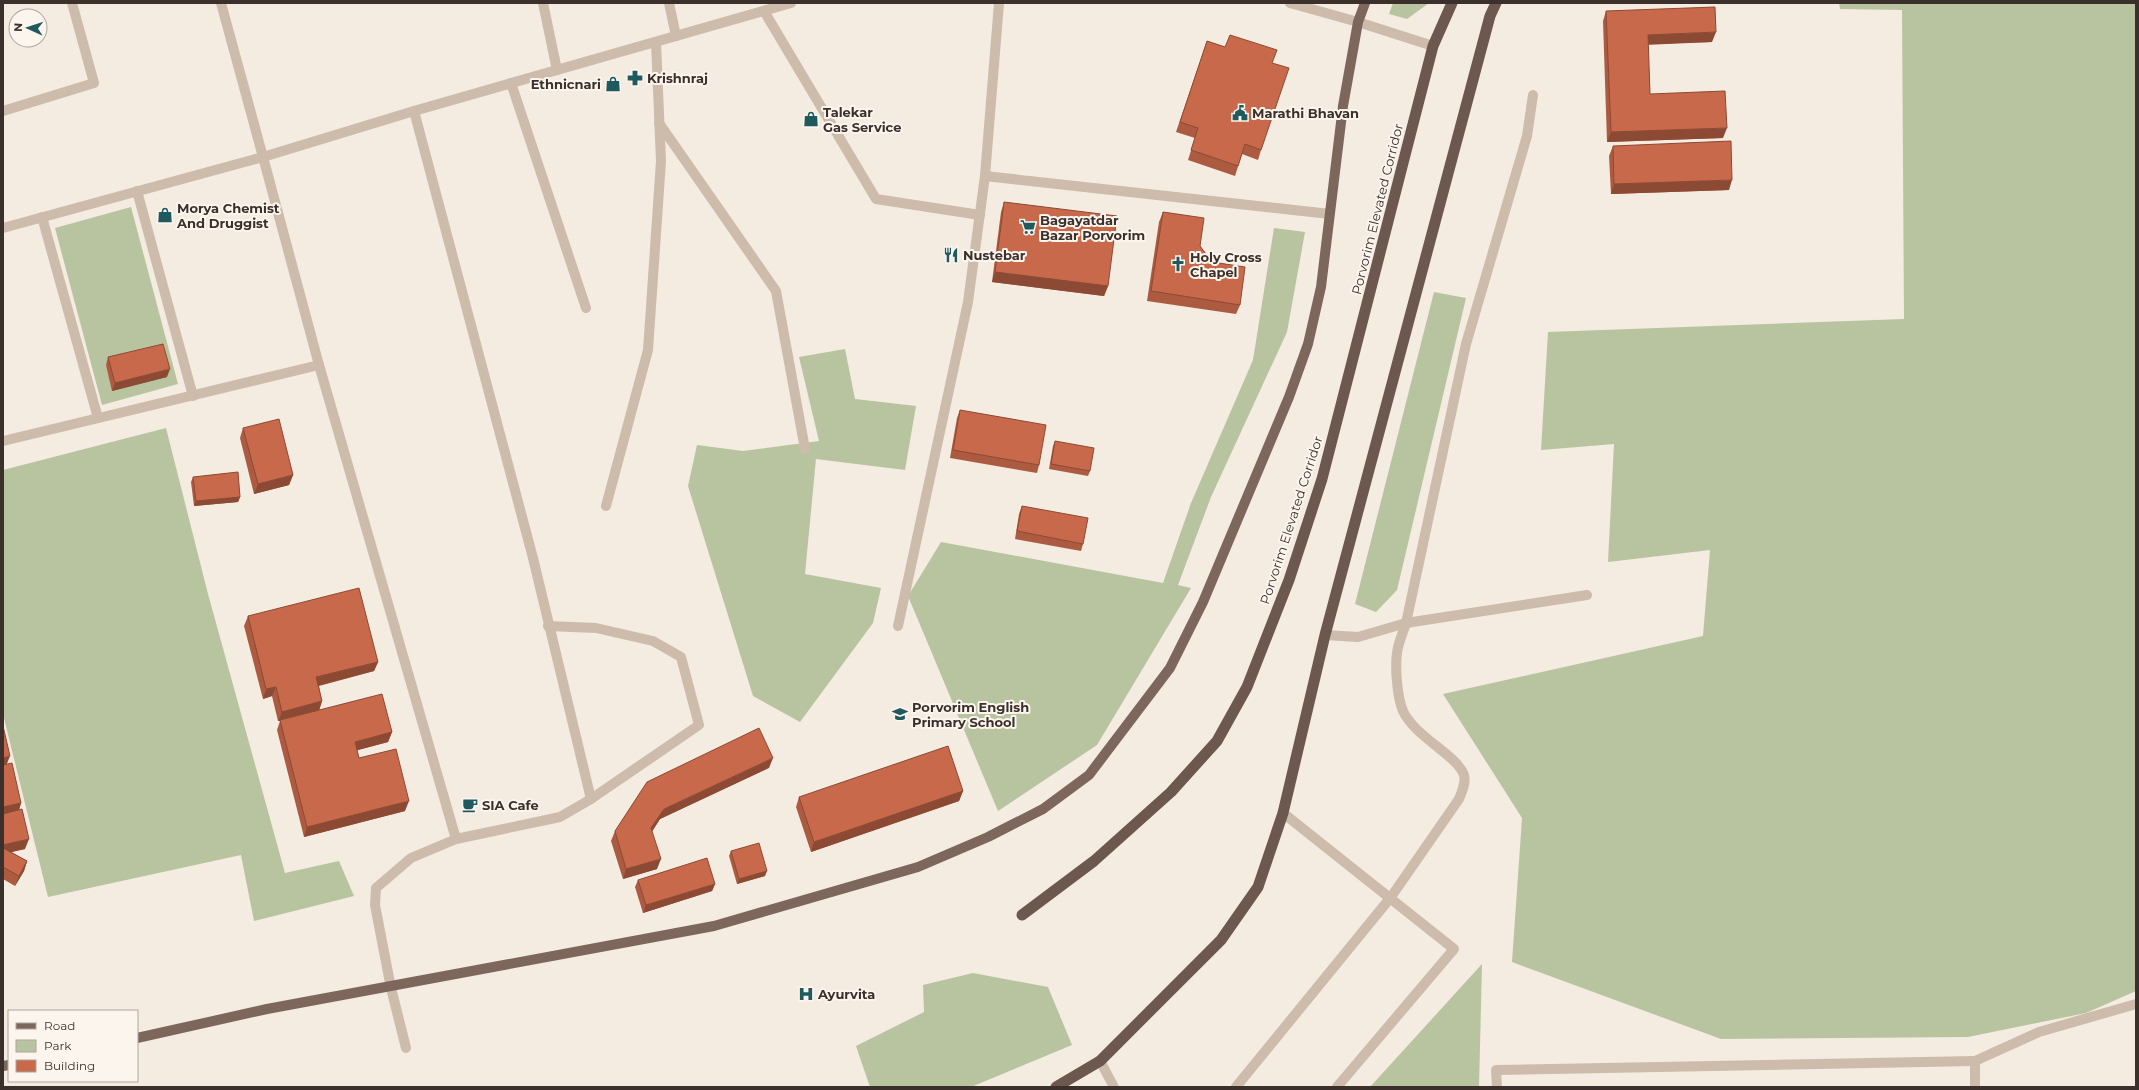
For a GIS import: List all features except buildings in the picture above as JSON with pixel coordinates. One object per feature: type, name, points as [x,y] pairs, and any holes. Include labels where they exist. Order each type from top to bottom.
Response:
[{"type":"highway","name":"Porvorim Elevated Corridor","points":[[1022,915],[1094,861],[1171,792],[1217,741],[1247,687],[1289,580],[1322,479],[1433,46],[1452,3]]},
{"type":"highway","points":[[1056,1087],[1100,1062],[1221,940],[1258,887],[1283,813],[1324,635],[1490,16],[1496,3]]},
{"type":"main road","points":[[138,1038],[267,1009],[391,988],[714,926],[918,867],[988,837],[1043,809],[1089,775],[1170,668],[1203,602],[1289,397],[1308,344],[1322,287],[1343,106],[1358,22],[1365,3]]},
{"type":"street","points":[[3,111],[94,84],[72,3]]},
{"type":"street","points":[[221,3],[319,365],[456,839]]},
{"type":"street","points":[[543,3],[557,70]]},
{"type":"street","points":[[669,3],[676,36]]},
{"type":"street","points":[[3,228],[263,156],[791,3]]},
{"type":"street","points":[[898,626],[968,302],[985,176],[999,3]]},
{"type":"street","points":[[1290,3],[1358,22],[1433,46]]},
{"type":"street","points":[[764,11],[876,199],[980,215]]},
{"type":"street","points":[[606,506],[648,350],[661,161],[656,42]]},
{"type":"street","points":[[511,83],[586,308]]},
{"type":"street","points":[[1236,1087],[1391,897],[1459,799],[1463,788],[1464,776],[1456,764],[1415,729],[1402,710],[1397,683],[1397,653],[1406,623],[1466,344],[1527,136],[1533,95]]},
{"type":"street","points":[[414,111],[533,558],[548,626],[591,799]]},
{"type":"street","points":[[659,123],[776,291],[805,449]]},
{"type":"street","points":[[985,176],[1330,214]]},
{"type":"street","points":[[137,191],[193,396]]},
{"type":"street","points":[[42,217],[98,418]]},
{"type":"street","points":[[3,441],[319,365]]},
{"type":"street","points":[[1324,635],[1358,637],[1406,623],[1586,595]]},
{"type":"street","points":[[406,1048],[391,988],[375,905],[376,888],[411,858],[456,839],[560,817],[591,799],[699,725],[681,657],[653,641],[604,629],[548,626]]},
{"type":"street","points":[[1283,813],[1391,897],[1454,949],[1337,1087]]},
{"type":"street","points":[[1497,1087],[1496,1070],[1975,1061],[2039,1032],[2136,1004]]},
{"type":"street","points":[[1975,1061],[1975,1087]]},
{"type":"street","points":[[1100,1062],[1114,1087]]},
{"type":"green space","points":[[1393,3],[1429,3],[1407,19],[1389,14]]},
{"type":"green space","points":[[1839,3],[2136,3],[2136,991],[2086,1013],[1968,1037],[1721,1039],[1512,962],[1522,818],[1443,694],[1703,636],[1710,550],[1608,562],[1614,444],[1541,450],[1548,332],[1904,319],[1902,10],[1840,9]]},
{"type":"green space","points":[[131,207],[178,384],[102,405],[55,228]]},
{"type":"green space","points":[[1274,228],[1305,232],[1287,332],[1211,497],[1178,585],[1191,588],[1097,745],[998,811],[908,596],[941,542],[1163,583],[1191,503],[1253,360]]},
{"type":"green space","points":[[1434,292],[1466,298],[1397,590],[1376,612],[1355,604]]},
{"type":"green space","points":[[845,349],[855,399],[916,406],[905,470],[816,459],[805,574],[881,588],[873,623],[800,722],[753,696],[688,486],[697,445],[743,451],[819,441],[799,357]]},
{"type":"green space","points":[[166,428],[208,594],[285,873],[339,861],[354,896],[254,921],[241,855],[48,897],[3,714],[3,470]]},
{"type":"green space","points":[[1482,964],[1479,1087],[1370,1087]]},
{"type":"green space","points":[[973,973],[1048,987],[1072,1045],[971,1087],[870,1087],[856,1046],[924,1012],[923,985]]},
{"type":"place","name":"Krishnraj","points":[[635,78]]},
{"type":"place","name":"Ethnicnari","points":[[613,84]]},
{"type":"place","name":"Marathi Bhavan","points":[[1240,113]]},
{"type":"place","name":"Talekar Gas Service","points":[[811,119]]},
{"type":"place","name":"Morya Chemist And Druggist","points":[[165,215]]},
{"type":"place","name":"Bagayatdar Bazar Porvorim","points":[[1028,227]]},
{"type":"place","name":"Nustebar","points":[[951,255]]},
{"type":"place","name":"Holy Cross Chapel","points":[[1178,264]]},
{"type":"place","name":"Porvorim English Primary School","points":[[900,714]]},
{"type":"place","name":"SIA Cafe","points":[[470,805]]},
{"type":"place","name":"Ayurvita","points":[[806,994]]}]
